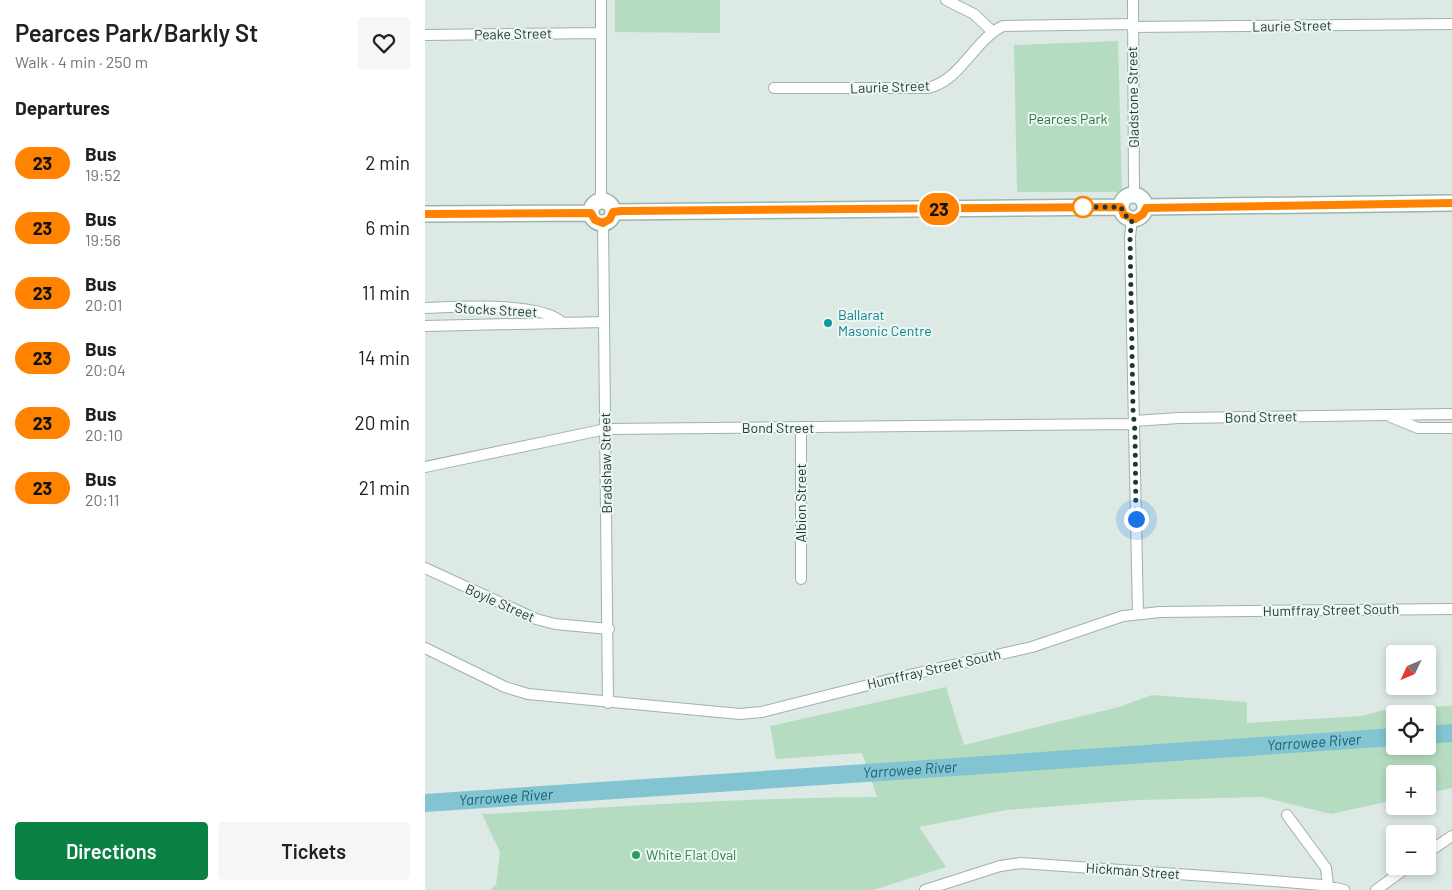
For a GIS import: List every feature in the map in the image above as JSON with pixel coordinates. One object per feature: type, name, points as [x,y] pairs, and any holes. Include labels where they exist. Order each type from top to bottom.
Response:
[{"type":"main road","points":[[1134,195],[1141,198],[1146,208],[1141,216],[1132,219],[1124,215],[1121,207],[1125,198],[1134,195]]},
{"type":"main road","points":[[608,217],[609,204],[601,201],[593,205],[591,213],[595,220],[608,217],[1121,207]]},
{"type":"main road","points":[[1146,208],[1452,203]]},
{"type":"main road","points":[[425,214],[591,213]]},
{"type":"street","points":[[601,0],[601,201]]},
{"type":"street","points":[[947,0],[974,14],[993,32]]},
{"type":"street","name":"Gladstone Street","points":[[1133,0],[1134,195]]},
{"type":"street","name":"Laurie Street","points":[[774,88],[931,87],[947,79],[993,32],[1011,25],[1452,24]]},
{"type":"street","name":"Peake Street","points":[[425,35],[601,33]]},
{"type":"street","name":"Bradshaw Street","points":[[608,217],[603,322],[609,629],[608,703]]},
{"type":"street","points":[[1132,219],[1130,236],[1139,614]]},
{"type":"street","name":"Stocks Street","points":[[425,308],[528,310],[549,314],[563,323]]},
{"type":"street","name":"Stocks Street","points":[[425,326],[603,322]]},
{"type":"street","name":"Bond Street","points":[[425,467],[606,429],[1134,423],[1183,418],[1452,414]]},
{"type":"street","name":"Bond Street","points":[[1388,416],[1418,428],[1452,428]]},
{"type":"street","name":"Albion Street","points":[[801,428],[801,579]]},
{"type":"street","name":"Boyle Street","points":[[425,568],[536,619],[555,624],[609,629]]},
{"type":"street","name":"Humffray Street South","points":[[425,648],[505,687],[528,694],[729,714],[762,712],[896,678],[1032,647],[1101,622],[1139,614],[1452,609]]},
{"type":"street","points":[[1287,815],[1326,868],[1328,886]]},
{"type":"street","points":[[1436,847],[1452,836]]},
{"type":"street","name":"Hickman Street","points":[[925,890],[1000,866],[1021,863],[1328,886],[1344,890]]},
{"type":"street","points":[[1375,890],[1396,875]]},
{"type":"green space","points":[[615,0],[720,0],[720,33],[615,32]]},
{"type":"green space","name":"Pearces Park","points":[[1118,41],[1122,192],[1017,192],[1014,45]]},
{"type":"green space","points":[[946,687],[964,745],[1119,707],[1152,695],[1247,702],[1247,723],[1361,716],[1386,710],[1386,755],[1436,755],[1436,707],[1452,706],[1452,788],[1436,791],[1436,765],[1386,765],[1386,802],[1331,814],[1262,797],[1137,800],[1006,810],[919,827],[946,867],[873,890],[490,890],[496,885],[500,852],[482,814],[729,801],[877,797],[862,753],[776,759],[770,726]]},
{"type":"waterway","name":"Yarrowee River","points":[[1436,734],[1452,733]]},
{"type":"waterway","name":"Yarrowee River","points":[[425,803],[1386,738]]},
{"type":"bus line","name":"23","points":[[425,214],[591,213],[597,222],[603,223],[612,217],[613,212],[621,211],[1121,207],[1124,215],[1135,219],[1139,218],[1146,208],[1452,203]]},
{"type":"place","name":"Ballarat Masonic Centre","points":[[828,323]]},
{"type":"place","name":"White Flat Oval","points":[[636,855]]},
{"type":"route","points":[[1083,207],[1076,207],[1121,207],[1124,215],[1132,219],[1130,236],[1136,519]]}]
